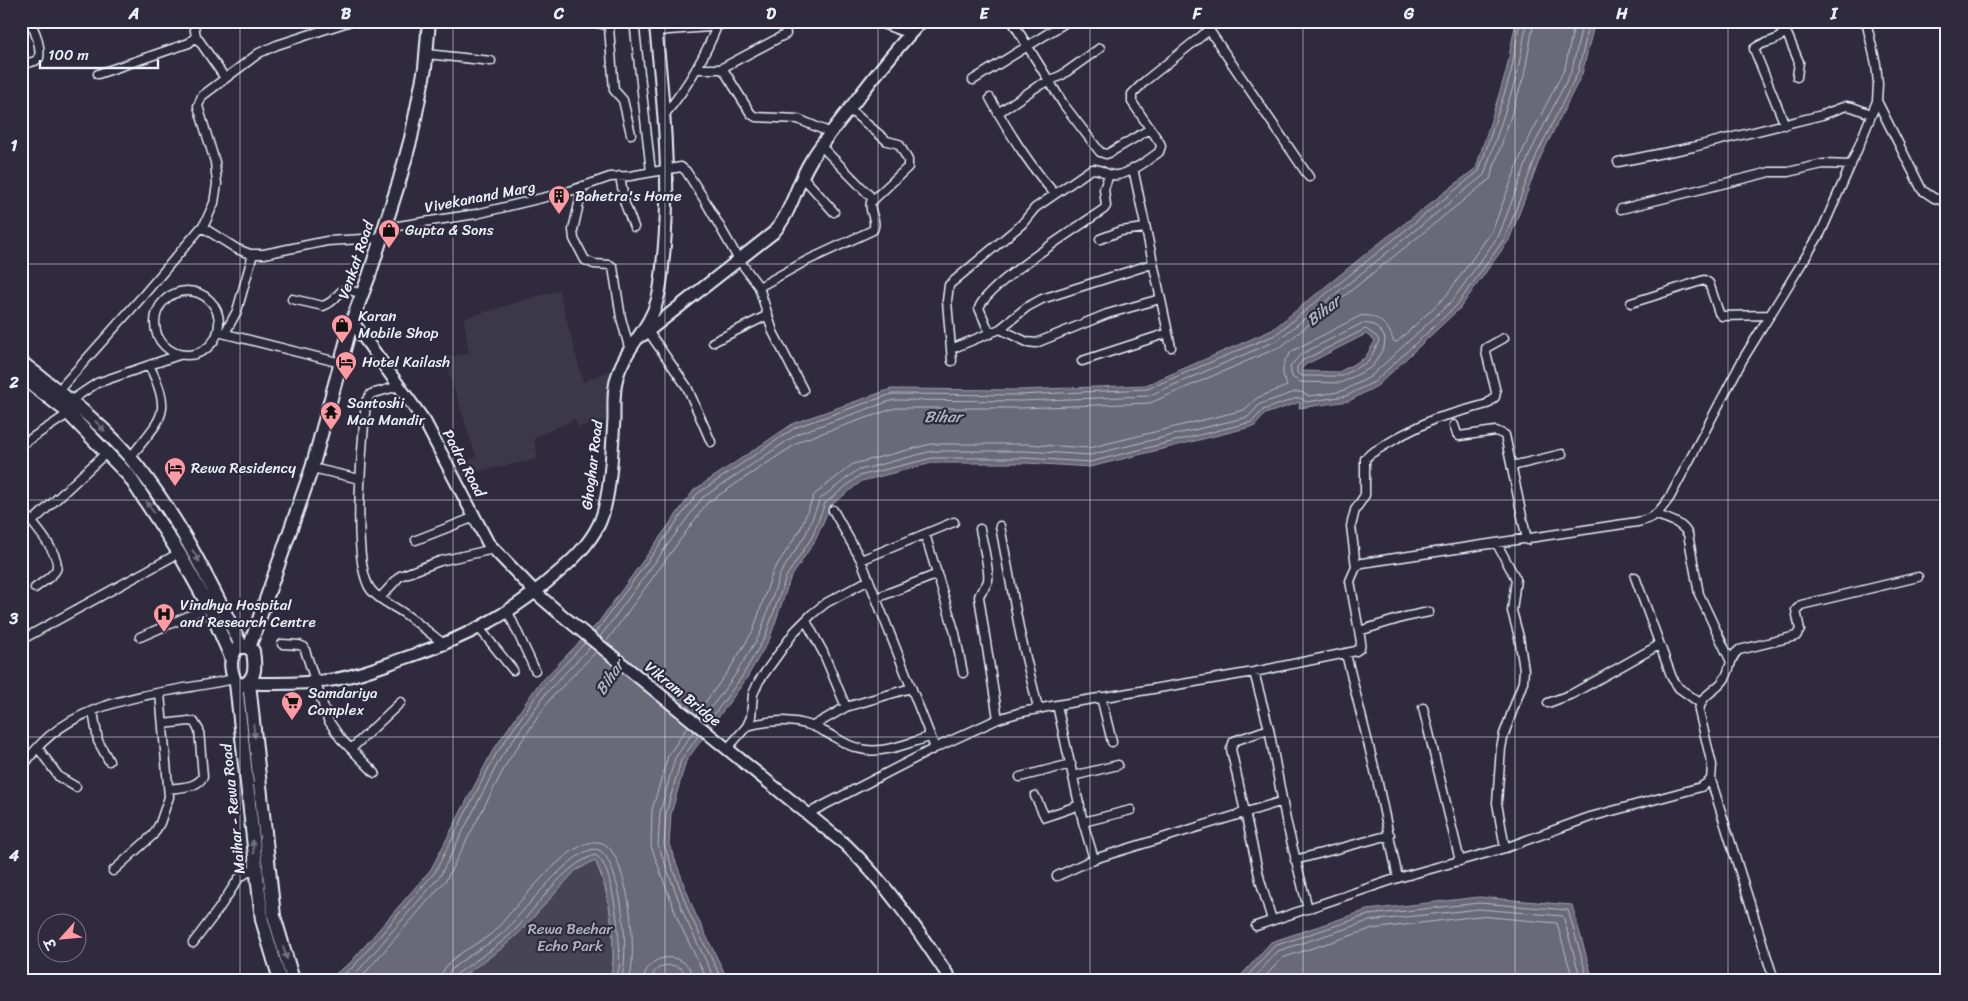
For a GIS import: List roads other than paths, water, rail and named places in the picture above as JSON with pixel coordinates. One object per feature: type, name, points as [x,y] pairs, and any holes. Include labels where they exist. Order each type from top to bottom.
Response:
[{"type":"main road","name":"Venkat Road","points":[[231,658],[232,653],[238,647],[245,648],[312,468],[352,321],[383,233],[411,138],[427,54],[429,21]]},
{"type":"main road","points":[[21,362],[58,391],[71,406],[106,453],[129,476],[179,553],[209,607],[231,658],[230,663],[240,682],[254,675],[255,664],[252,651],[245,648],[200,563],[178,526],[137,466],[92,418],[71,406],[21,376]]},
{"type":"main road","name":"Maihar - Rewa Road","points":[[240,682],[256,868],[271,928]]},
{"type":"main road","name":"Maihar - Rewa Road","points":[[240,682],[274,916],[271,928]]},
{"type":"main road","points":[[271,928],[280,980]]},
{"type":"main road","points":[[271,928],[293,980]]},
{"type":"street","points":[[21,65],[40,58],[40,52],[30,21]]},
{"type":"street","points":[[193,21],[196,36],[225,78]]},
{"type":"street","points":[[58,391],[202,227],[214,203],[217,184],[215,162],[198,106],[204,94],[259,53],[277,45],[351,21]]},
{"type":"street","points":[[588,21],[606,25],[609,28],[614,90],[623,100],[631,134]]},
{"type":"street","points":[[634,21],[650,172]]},
{"type":"street","points":[[656,26],[738,21]]},
{"type":"street","points":[[696,69],[720,69],[786,34],[784,21]]},
{"type":"street","points":[[874,21],[884,23],[910,34]]},
{"type":"street","points":[[711,442],[687,387],[643,335],[778,227],[785,218],[802,176],[830,133],[922,21]]},
{"type":"street","points":[[1022,21],[1014,24],[1071,114],[1103,154],[1110,153],[1150,129]]},
{"type":"street","points":[[973,80],[1068,21]]},
{"type":"street","points":[[1203,21],[1309,176]]},
{"type":"street","points":[[1785,125],[1754,49],[1757,46],[1774,41],[1785,29],[1789,21]]},
{"type":"street","points":[[1866,21],[1876,64],[1877,101],[1922,190],[1934,198],[1947,202]]},
{"type":"street","points":[[665,114],[682,93],[696,69],[718,23]]},
{"type":"street","name":"Ghoghar Road","points":[[240,682],[317,682],[356,675],[444,645],[480,628],[536,593],[579,553],[590,539],[600,522],[605,503],[612,449],[615,388],[618,373],[630,351],[643,335],[658,300],[667,220],[667,169],[665,114],[656,26]]},
{"type":"street","points":[[1785,29],[1798,62],[1797,77]]},
{"type":"street","points":[[952,361],[948,301],[949,285],[1022,224],[1035,208],[1094,168],[1109,174],[1119,175],[1157,154],[1161,149],[1160,143],[1132,102],[1132,94],[1145,80],[1209,30]]},
{"type":"street","points":[[98,74],[189,43],[196,36]]},
{"type":"street","points":[[998,113],[1049,80],[1062,75],[1100,48]]},
{"type":"street","points":[[427,54],[491,61]]},
{"type":"street","points":[[720,69],[724,71],[751,114],[756,117],[798,120],[830,133]]},
{"type":"street","points":[[990,98],[1030,164],[1055,194]]},
{"type":"street","points":[[1356,567],[1362,563],[1527,540],[1637,522],[1648,520],[1657,515],[1670,496],[1743,359],[1821,232],[1877,101]]},
{"type":"street","points":[[1618,162],[1693,147],[1822,116],[1846,106],[1852,106],[1871,114]]},
{"type":"street","points":[[759,287],[806,261],[871,232],[875,224],[870,208],[873,199],[906,170],[908,160],[899,144],[886,140],[849,109]]},
{"type":"street","points":[[821,146],[873,199]]},
{"type":"street","points":[[1621,209],[1770,172],[1795,171],[1823,164],[1851,165]]},
{"type":"street","points":[[667,169],[681,167],[686,171],[739,260],[759,287],[778,342],[803,390]]},
{"type":"street","points":[[1132,168],[1172,347]]},
{"type":"street","name":"Vivekanand Marg","points":[[253,254],[264,254],[327,241],[383,233],[494,211],[567,192],[598,180],[667,169]]},
{"type":"street","points":[[990,334],[979,308],[982,301],[1006,278],[1104,209],[1106,203],[1104,188],[1109,174]]},
{"type":"street","points":[[620,176],[625,204],[634,227]]},
{"type":"street","points":[[802,176],[834,212]]},
{"type":"street","points":[[583,186],[573,230],[574,239],[585,260],[594,264],[610,265],[613,267],[621,318],[630,351]]},
{"type":"street","points":[[202,227],[237,249],[253,254],[237,311],[222,333],[213,343],[203,352],[191,356],[179,355],[167,349],[159,340],[154,328],[155,315],[161,304],[170,295],[189,291],[206,297],[215,307],[222,333]]},
{"type":"street","points":[[1100,239],[1121,231],[1145,228]]},
{"type":"street","points":[[951,349],[1000,329],[1027,307],[1042,299],[1152,264]]},
{"type":"street","points":[[1631,303],[1704,280],[1709,283],[1719,313],[1722,316],[1770,315]]},
{"type":"street","points":[[292,298],[323,306],[334,300],[338,293],[343,290],[348,289],[362,294]]},
{"type":"street","points":[[1000,329],[1027,342],[1036,343],[1107,314],[1160,299]]},
{"type":"street","points":[[713,342],[768,315]]},
{"type":"street","name":"Padra Road","points":[[352,321],[425,422],[488,543],[536,593],[558,612]]},
{"type":"street","points":[[222,333],[341,362]]},
{"type":"street","points":[[1082,361],[1168,333]]},
{"type":"street","points":[[809,813],[935,748],[998,719],[1057,704],[1254,672],[1356,652],[1360,648],[1361,642],[1350,581],[1356,567],[1351,526],[1355,510],[1365,495],[1365,459],[1394,440],[1434,419],[1492,401],[1496,392],[1486,348],[1504,338]]},
{"type":"street","points":[[21,445],[97,383],[179,355]]},
{"type":"street","points":[[130,458],[163,412],[160,388],[149,365]]},
{"type":"street","points":[[399,386],[377,391],[367,398],[360,480],[360,535],[365,574],[368,585],[380,598],[402,612],[444,645]]},
{"type":"street","points":[[1454,425],[1459,436],[1496,431],[1502,433],[1506,438],[1527,540]]},
{"type":"street","points":[[32,522],[106,453]]},
{"type":"street","points":[[1512,466],[1562,454]]},
{"type":"street","points":[[312,468],[360,480]]},
{"type":"street","points":[[21,510],[53,551],[57,560],[57,568],[53,574],[35,588]]},
{"type":"street","points":[[833,510],[861,560],[935,748]]},
{"type":"street","points":[[1657,515],[1678,523],[1684,527],[1688,534],[1698,594],[1731,662]]},
{"type":"street","points":[[416,540],[475,517]]},
{"type":"street","points":[[861,560],[954,522]]},
{"type":"street","points":[[1000,526],[1020,633],[1038,708]]},
{"type":"street","points":[[980,530],[989,577],[979,597],[998,719]]},
{"type":"street","points":[[925,534],[955,633],[963,673]]},
{"type":"street","points":[[1498,544],[1516,579],[1512,611],[1519,637],[1524,670],[1523,682],[1504,734],[1501,748],[1496,803],[1505,848]]},
{"type":"street","points":[[380,598],[400,576],[413,570],[440,561],[494,549]]},
{"type":"street","points":[[22,640],[179,553]]},
{"type":"street","points":[[876,598],[938,574]]},
{"type":"street","points":[[1634,577],[1658,645],[1676,684],[1700,703]]},
{"type":"street","points":[[1774,980],[1711,780],[1712,765],[1699,711],[1700,703],[1725,678],[1735,654],[1739,650],[1799,634],[1796,610],[1801,605],[1918,577]]},
{"type":"street","points":[[723,746],[747,726],[751,717],[753,694],[759,681],[769,665],[806,620],[826,603],[869,580]]},
{"type":"street","points":[[140,637],[209,607]]},
{"type":"street","points":[[508,612],[535,670]]},
{"type":"street","name":"Vikram Bridge","points":[[558,612],[809,813],[857,855],[888,890],[920,933],[951,980]]},
{"type":"street","points":[[1359,631],[1429,612]]},
{"type":"street","points":[[806,620],[823,652],[846,707]]},
{"type":"street","points":[[480,628],[513,670]]},
{"type":"street","points":[[282,644],[304,647],[317,682],[323,710],[328,720],[351,749],[375,773]]},
{"type":"street","points":[[1548,703],[1572,694],[1658,645]]},
{"type":"street","points":[[1346,654],[1390,835],[1398,878]]},
{"type":"street","points":[[1254,672],[1269,729],[1295,860],[1308,909]]},
{"type":"street","points":[[21,771],[38,748],[55,733],[106,704],[160,693],[240,682]]},
{"type":"street","points":[[813,726],[846,707],[911,688]]},
{"type":"street","points":[[113,871],[153,835],[167,805],[169,789],[160,693]]},
{"type":"street","points":[[1101,697],[1112,742]]},
{"type":"street","points":[[351,749],[401,702]]},
{"type":"street","points":[[1057,704],[1094,859]]},
{"type":"street","points":[[1423,708],[1460,861]]},
{"type":"street","points":[[93,711],[98,741],[109,761]]},
{"type":"street","points":[[747,726],[777,720],[794,721],[813,726],[844,743],[866,750],[885,749],[930,737]]},
{"type":"street","points":[[163,724],[194,722],[199,730],[200,739],[203,777],[200,782],[194,785],[169,789]]},
{"type":"street","points":[[1269,729],[1238,739],[1232,745],[1244,812],[1260,880],[1272,920]]},
{"type":"street","points":[[38,748],[59,777],[76,787]]},
{"type":"street","points":[[1020,777],[1071,764]]},
{"type":"street","points":[[1073,776],[1118,765]]},
{"type":"street","points":[[1256,926],[1398,878],[1505,848],[1590,817],[1701,787],[1711,780]]},
{"type":"street","points":[[1035,796],[1045,817],[1080,805]]},
{"type":"street","points":[[1057,876],[1094,859],[1283,801]]},
{"type":"street","points":[[1084,822],[1131,810]]},
{"type":"street","points":[[1295,860],[1390,835]]},
{"type":"street","points":[[193,943],[239,878],[256,868]]},
{"type":"water","name":"Bihar","points":[[1516,21],[1595,21],[1582,74],[1541,156],[1509,240],[1460,308],[1377,386],[1349,401],[1299,408],[1300,402],[1265,414],[1255,426],[1090,467],[1026,463],[932,463],[862,481],[830,506],[816,539],[790,579],[770,638],[745,681],[686,761],[671,814],[669,844],[695,913],[728,980],[679,980],[671,976],[658,980],[609,980],[613,960],[611,919],[606,890],[595,860],[575,871],[520,932],[501,949],[457,980],[327,980],[350,963],[431,869],[492,752],[537,686],[598,623],[694,490],[794,423],[891,389],[1019,390],[1146,385],[1272,330],[1476,168],[1506,72]],"holes":[[[1366,334],[1375,341],[1365,358],[1339,372],[1300,371],[1305,365]]]},
{"type":"water","points":[[1479,897],[1572,905],[1593,980],[1237,980],[1271,942],[1367,910]]},
{"type":"place","name":"Bahetra's Home","points":[[559,215]]},
{"type":"place","name":"Gupta & Sons","points":[[389,249]]},
{"type":"place","name":"Karan Mobile Shop","points":[[342,344]]},
{"type":"place","name":"Hotel Kailash","points":[[346,381]]},
{"type":"place","name":"Santoshi Maa Mandir","points":[[331,431]]},
{"type":"place","name":"Rewa Residency","points":[[175,487]]},
{"type":"place","name":"Vindhya Hospital and Research Centre","points":[[164,633]]},
{"type":"place","name":"Samdariya Complex","points":[[292,721]]},
{"type":"park label","name":"Rewa Beehar Echo Park","points":[[570,938]]}]
